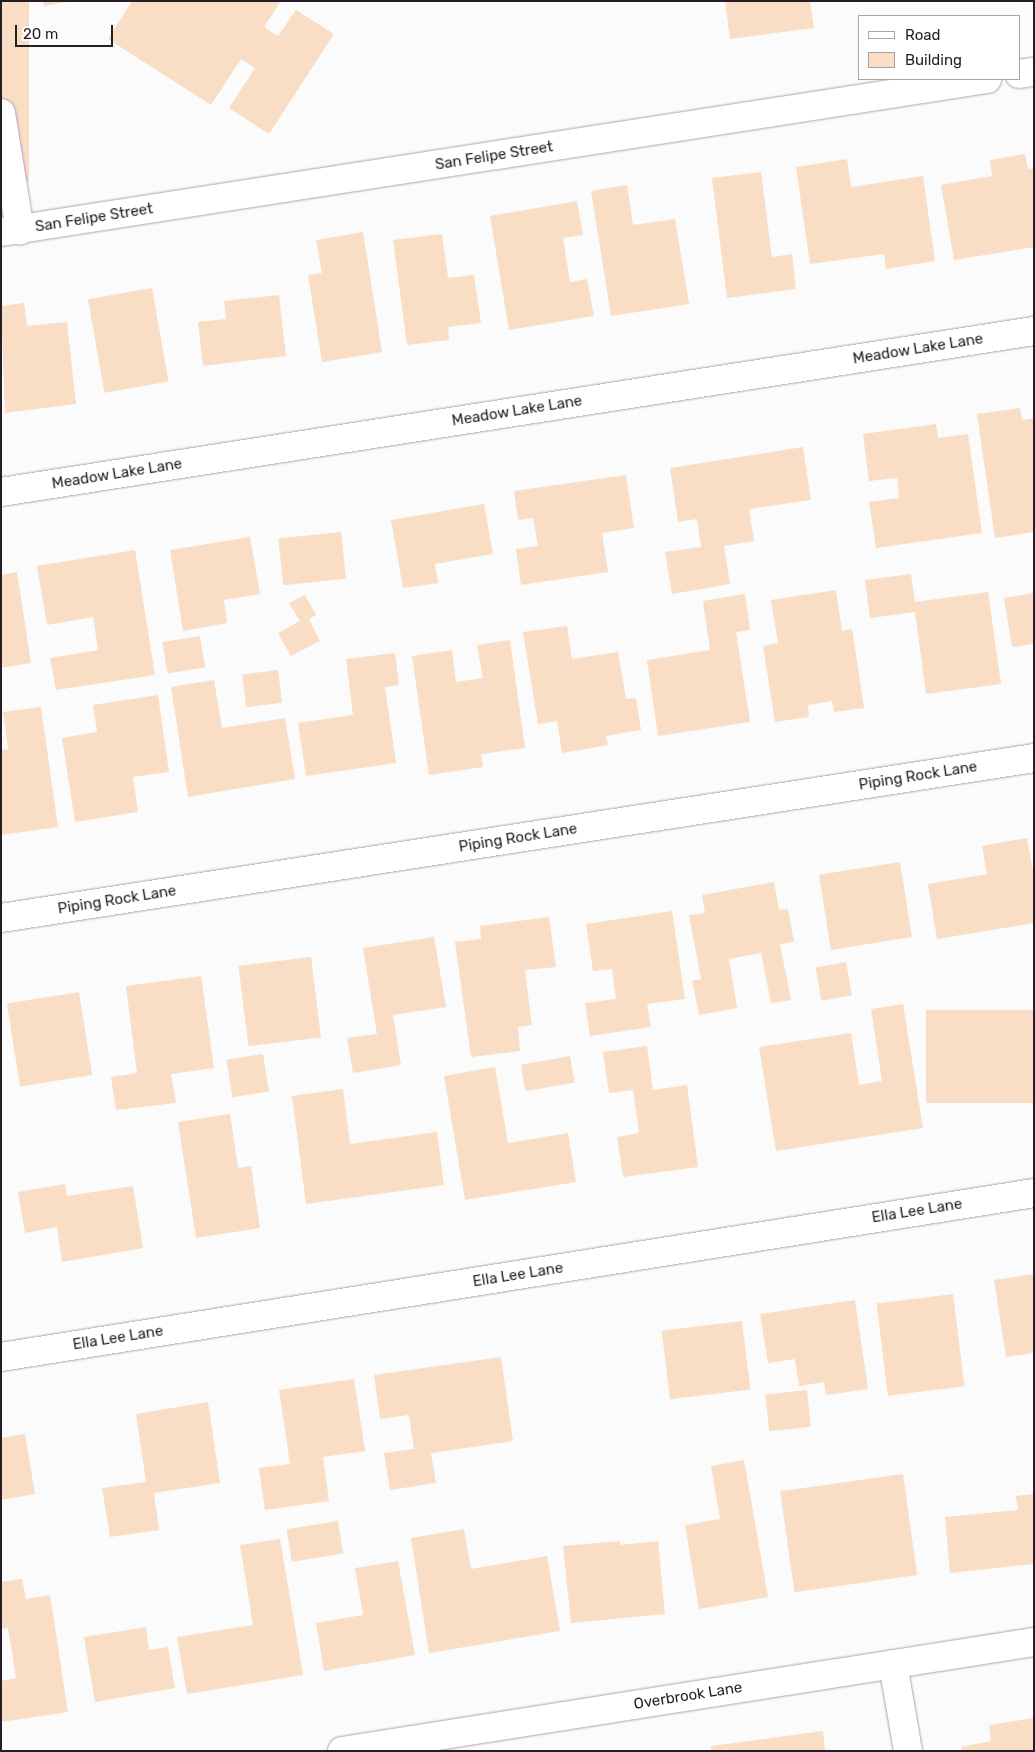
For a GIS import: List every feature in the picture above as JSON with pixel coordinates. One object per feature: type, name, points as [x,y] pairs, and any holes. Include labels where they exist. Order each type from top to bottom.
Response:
[{"type":"street","points":[[1020,74],[1034,72]]},
{"type":"street","name":"San Felipe Street","points":[[10,231],[981,80]]},
{"type":"street","points":[[1,113],[10,231]]},
{"type":"street","name":"Meadow Lake Lane","points":[[1,492],[1034,331]]},
{"type":"street","name":"Piping Rock Lane","points":[[1,918],[1034,758]]},
{"type":"street","name":"Ella Lee Lane","points":[[1,1357],[1034,1193]]},
{"type":"street","name":"Overbrook Lane","points":[[342,1751],[478,1740],[893,1664],[1034,1642]]},
{"type":"street","points":[[893,1664],[908,1751]]},
{"type":"building","points":[[1,1],[29,1],[29,182],[1,182]]},
{"type":"building","points":[[43,1],[66,1],[66,2],[44,6]]},
{"type":"building","points":[[132,1],[281,1],[264,27],[278,36],[296,10],[334,34],[269,134],[229,108],[255,68],[241,59],[211,105],[108,39]]},
{"type":"building","points":[[725,1],[810,1],[814,28],[730,39]]},
{"type":"building","points":[[1025,154],[1028,169],[1034,168],[1034,247],[954,260],[941,185],[992,176],[990,160]]},
{"type":"building","points":[[847,159],[851,187],[923,176],[935,261],[886,269],[884,254],[810,264],[796,167]]},
{"type":"building","points":[[761,172],[772,257],[792,254],[796,289],[727,298],[712,178]]},
{"type":"building","points":[[627,185],[633,225],[675,219],[689,304],[611,316],[591,191]]},
{"type":"building","points":[[577,201],[583,235],[563,238],[570,282],[587,279],[594,316],[509,330],[490,216]]},
{"type":"building","points":[[363,232],[382,352],[322,362],[308,275],[322,273],[316,240]]},
{"type":"building","points":[[442,234],[448,278],[474,275],[481,323],[448,327],[449,340],[407,345],[393,240]]},
{"type":"building","points":[[152,288],[168,382],[104,393],[88,299]]},
{"type":"building","points":[[279,295],[286,356],[203,366],[198,322],[226,319],[224,301]]},
{"type":"building","points":[[24,303],[27,326],[67,322],[76,404],[5,413],[1,306]]},
{"type":"building","points":[[1020,408],[1022,420],[1034,418],[1034,532],[995,538],[977,414]]},
{"type":"building","points":[[936,424],[938,438],[968,434],[982,533],[876,548],[869,502],[899,498],[897,478],[869,481],[863,434]]},
{"type":"building","points":[[803,447],[811,500],[749,509],[754,541],[724,546],[730,584],[672,594],[665,552],[701,547],[697,519],[678,522],[670,468]]},
{"type":"building","points":[[626,475],[634,528],[602,533],[608,572],[521,585],[516,549],[538,546],[533,518],[518,520],[514,491]]},
{"type":"building","points":[[484,504],[493,554],[435,564],[438,583],[403,588],[391,520]]},
{"type":"building","points":[[341,532],[346,579],[283,585],[278,539]]},
{"type":"building","points":[[250,537],[260,594],[224,600],[227,623],[183,631],[170,550]]},
{"type":"building","points":[[135,550],[155,675],[56,690],[50,658],[98,650],[93,617],[47,625],[37,566]]},
{"type":"building","points":[[17,572],[31,663],[1,668],[1,575]]},
{"type":"building","points":[[911,574],[915,602],[988,592],[1001,684],[926,694],[915,612],[870,618],[865,580]]},
{"type":"building","points":[[836,590],[842,631],[852,629],[864,708],[834,712],[832,701],[808,705],[809,717],[775,722],[763,646],[778,643],[771,600]]},
{"type":"building","points":[[1034,593],[1034,644],[1012,647],[1004,598]]},
{"type":"building","points":[[745,594],[750,630],[736,632],[750,722],[658,736],[647,660],[710,650],[703,601]]},
{"type":"building","points":[[305,595],[316,615],[309,619],[320,641],[291,656],[278,633],[300,621],[289,603]]},
{"type":"building","points":[[567,626],[572,659],[618,652],[626,699],[636,698],[641,730],[606,736],[608,745],[562,753],[557,721],[538,724],[523,632]]},
{"type":"building","points":[[200,636],[205,668],[167,674],[162,642]]},
{"type":"building","points":[[510,640],[525,748],[481,754],[483,767],[429,775],[412,656],[452,650],[456,682],[483,678],[477,645]]},
{"type":"building","points":[[395,653],[399,685],[385,687],[396,763],[306,776],[298,723],[353,715],[346,659]]},
{"type":"building","points":[[278,670],[282,703],[246,707],[242,674]]},
{"type":"building","points":[[214,680],[222,728],[285,718],[295,779],[188,797],[171,687]]},
{"type":"building","points":[[158,695],[169,772],[133,777],[138,812],[75,822],[62,738],[97,732],[93,705]]},
{"type":"building","points":[[41,707],[58,827],[1,835],[1,750],[8,749],[3,712]]},
{"type":"building","points":[[1027,838],[1034,877],[1034,923],[937,939],[928,884],[987,874],[982,846]]},
{"type":"building","points":[[900,862],[912,937],[831,950],[819,875]]},
{"type":"building","points":[[774,882],[779,910],[788,909],[794,942],[780,944],[791,1000],[771,1003],[761,953],[729,959],[737,1008],[699,1015],[692,981],[701,979],[689,915],[705,913],[702,895]]},
{"type":"building","points":[[672,911],[685,999],[647,1004],[651,1027],[590,1036],[585,1003],[616,999],[612,969],[593,971],[586,924]]},
{"type":"building","points":[[549,917],[556,967],[525,970],[532,1025],[518,1027],[520,1051],[471,1057],[455,942],[481,939],[480,926]]},
{"type":"building","points":[[434,937],[446,1007],[393,1015],[401,1065],[353,1073],[347,1038],[377,1034],[363,948]]},
{"type":"building","points":[[311,957],[321,1037],[248,1046],[239,966]]},
{"type":"building","points":[[846,962],[852,995],[821,1001],[815,967]]},
{"type":"building","points":[[201,976],[214,1068],[171,1074],[176,1103],[116,1110],[111,1077],[137,1073],[126,986]]},
{"type":"building","points":[[79,992],[92,1075],[20,1086],[7,1003]]},
{"type":"building","points":[[903,1004],[923,1128],[776,1151],[759,1047],[851,1033],[859,1085],[882,1081],[871,1009]]},
{"type":"building","points":[[926,1010],[1034,1010],[1034,1103],[926,1103]]},
{"type":"building","points":[[647,1046],[653,1090],[687,1085],[698,1167],[623,1177],[617,1137],[639,1133],[633,1090],[609,1093],[603,1052]]},
{"type":"building","points":[[263,1054],[269,1092],[232,1097],[226,1060]]},
{"type":"building","points":[[570,1056],[575,1083],[525,1091],[521,1065]]},
{"type":"building","points":[[495,1067],[508,1143],[568,1133],[576,1182],[465,1200],[444,1076]]},
{"type":"building","points":[[343,1089],[350,1144],[437,1132],[444,1185],[306,1204],[292,1096]]},
{"type":"building","points":[[230,1114],[238,1168],[251,1166],[260,1228],[196,1238],[178,1122]]},
{"type":"building","points":[[65,1184],[67,1196],[133,1186],[143,1248],[62,1262],[57,1227],[25,1233],[18,1192]]},
{"type":"building","points":[[1034,1274],[1034,1353],[1006,1357],[994,1280]]},
{"type":"building","points":[[953,1294],[964,1386],[888,1396],[877,1303]]},
{"type":"building","points":[[855,1300],[868,1389],[826,1395],[824,1382],[799,1386],[795,1359],[768,1363],[760,1314]]},
{"type":"building","points":[[742,1321],[750,1389],[670,1399],[662,1331]]},
{"type":"building","points":[[501,1357],[513,1441],[431,1453],[436,1483],[390,1490],[384,1453],[414,1449],[409,1415],[380,1419],[374,1375]]},
{"type":"building","points":[[354,1379],[365,1451],[323,1457],[329,1501],[265,1510],[259,1468],[290,1464],[279,1390]]},
{"type":"building","points":[[807,1390],[811,1427],[769,1431],[765,1394]]},
{"type":"building","points":[[208,1402],[220,1483],[154,1493],[159,1530],[110,1537],[102,1488],[146,1482],[136,1414]]},
{"type":"building","points":[[25,1434],[35,1494],[1,1500],[1,1438]]},
{"type":"building","points":[[744,1460],[768,1597],[699,1609],[685,1525],[720,1519],[711,1466]]},
{"type":"building","points":[[903,1474],[917,1575],[794,1592],[780,1491]]},
{"type":"building","points":[[1034,1494],[1034,1564],[950,1573],[945,1517],[1018,1510],[1016,1496]]},
{"type":"building","points":[[338,1521],[343,1554],[292,1562],[287,1529]]},
{"type":"building","points":[[464,1529],[471,1569],[547,1556],[560,1631],[429,1653],[411,1538]]},
{"type":"building","points":[[280,1539],[303,1675],[187,1694],[177,1637],[253,1625],[240,1545]]},
{"type":"building","points":[[620,1541],[620,1545],[658,1541],[665,1614],[571,1623],[563,1546]]},
{"type":"building","points":[[398,1561],[415,1655],[324,1671],[316,1623],[363,1615],[355,1568]]},
{"type":"building","points":[[22,1579],[26,1599],[50,1595],[68,1712],[1,1722],[1,1681],[16,1678],[8,1628],[1,1629],[1,1582]]},
{"type":"building","points":[[146,1627],[149,1650],[168,1647],[175,1688],[95,1702],[84,1637]]},
{"type":"building","points":[[1034,1718],[1034,1751],[962,1751],[961,1747],[991,1741],[989,1725]]},
{"type":"building","points":[[823,1731],[825,1751],[711,1751],[711,1746]]}]
